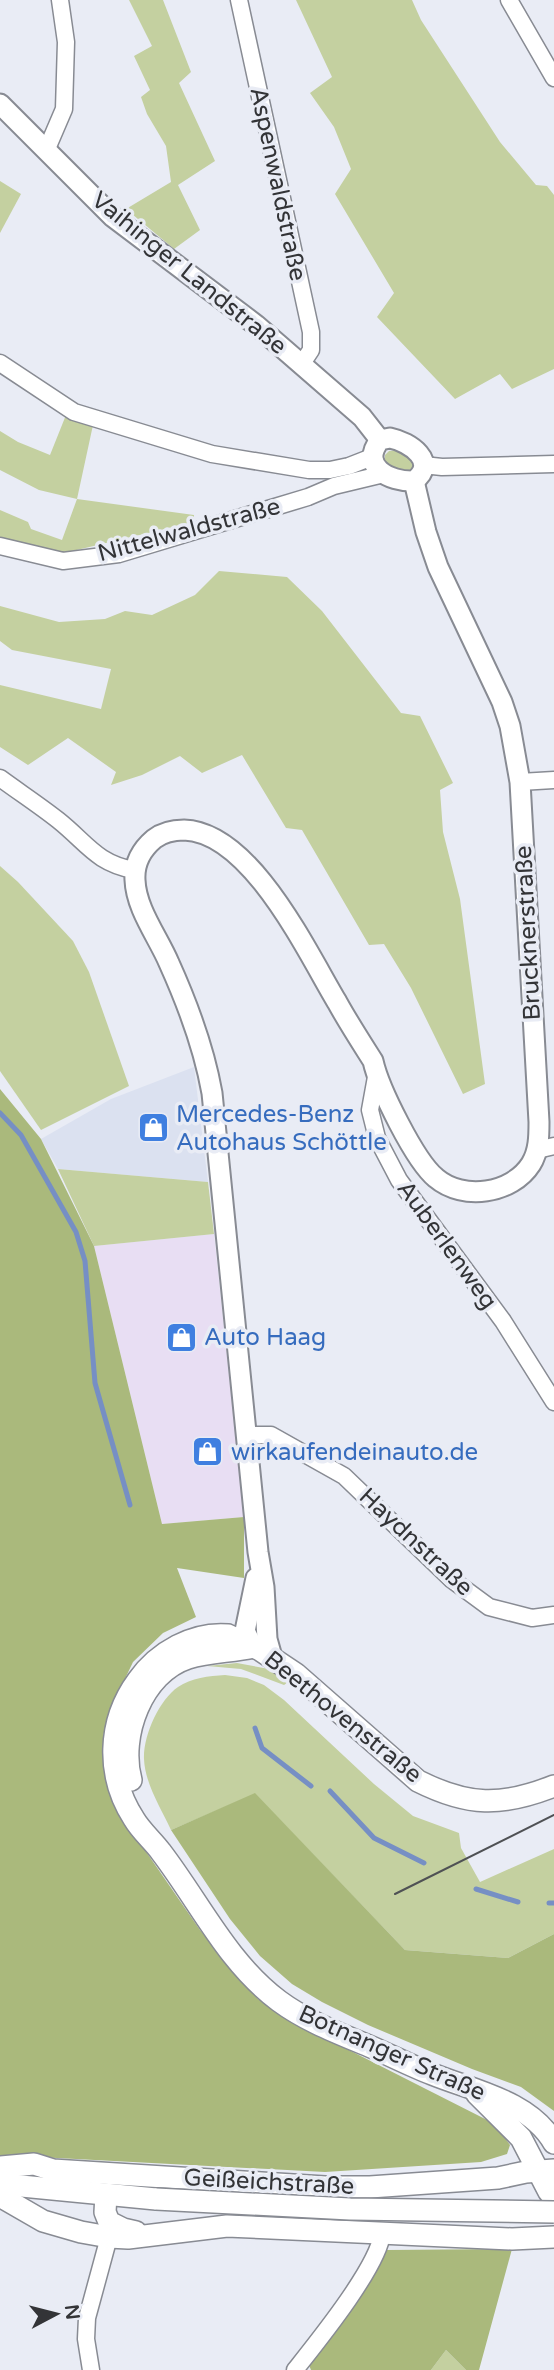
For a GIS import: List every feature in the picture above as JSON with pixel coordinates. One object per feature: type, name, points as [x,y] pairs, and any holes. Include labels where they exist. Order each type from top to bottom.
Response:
[{"type":"main road","name":"Beethovenstraße","points":[[243,1638],[296,1674],[418,1781],[443,1794],[470,1800],[505,1801],[554,1786]]},
{"type":"main road","name":"Botnanger Straße","points":[[243,1638],[176,1664],[148,1689],[140,1703],[128,1738],[128,1765],[134,1789],[162,1853],[233,1956],[254,1980],[278,2000],[316,2024],[532,2116],[545,2128],[554,2143]]},
{"type":"main road","points":[[474,2090],[521,2138],[551,2187]]},
{"type":"main road","name":"Geißeichstraße","points":[[0,2167],[34,2165],[53,2170],[336,2187],[415,2185],[498,2178],[551,2187]]},
{"type":"main road","name":"Geißeichstraße","points":[[0,2184],[156,2199],[363,2209],[551,2187]]},
{"type":"main road","name":"Geißeichstraße","points":[[486,2236],[508,2227],[534,2209],[551,2187]]},
{"type":"main road","points":[[106,2194],[105,2212],[111,2225],[151,2234]]},
{"type":"main road","name":"Geißeichstraße","points":[[0,2196],[43,2221],[109,2237],[128,2238],[227,2226],[512,2239],[553,2236]]},
{"type":"street","points":[[46,151],[64,109],[66,42],[60,0]]},
{"type":"street","name":"Aspenwaldstraße","points":[[239,0],[311,332],[311,350],[301,365]]},
{"type":"street","points":[[509,0],[554,78]]},
{"type":"street","name":"Vaihinger Landstraße","points":[[0,104],[113,217],[225,300],[362,417],[384,474]]},
{"type":"street","points":[[0,363],[74,412],[212,454],[309,470],[332,478],[390,438],[410,445],[420,454],[418,473]]},
{"type":"street","points":[[384,474],[396,480],[442,467],[554,464]]},
{"type":"street","name":"Brucknerstraße","points":[[134,870],[138,857],[159,835],[173,830],[199,832],[231,851],[261,881],[302,940],[373,1061],[376,1077],[428,1170],[437,1180],[467,1192],[486,1191],[506,1185],[520,1176],[545,1148],[539,1122],[520,782],[510,726],[502,702],[426,532],[418,473]]},
{"type":"street","name":"Nittelwaldstraße","points":[[0,546],[62,561],[119,554],[308,497],[332,478],[384,474]]},
{"type":"street","points":[[0,778],[60,821],[103,860],[116,867],[134,870],[138,899],[179,985],[208,1068],[220,1158],[258,1552],[266,1603],[267,1639],[272,1657]]},
{"type":"street","points":[[520,782],[554,780]]},
{"type":"street","name":"Auberlenweg","points":[[376,1077],[370,1110],[377,1138],[399,1180],[503,1321],[554,1402]]},
{"type":"street","name":"Haydnstraße","points":[[246,1435],[271,1435],[344,1476],[451,1579],[489,1607],[532,1618],[554,1615]]},
{"type":"street","points":[[243,1638],[256,1580],[258,1552]]},
{"type":"street","points":[[295,2370],[327,2328],[376,2254],[382,2234]]},
{"type":"street","points":[[91,2370],[86,2339],[88,2318],[109,2237]]},
{"type":"shaded area","points":[[194,1067],[208,1182],[58,1169],[41,1139],[111,1099]]},
{"type":"shaded area","points":[[214,1234],[244,1517],[162,1524],[94,1246]]},
{"type":"green space","points":[[129,0],[163,0],[191,72],[179,83],[215,161],[178,185],[200,230],[174,249],[126,209],[171,182],[166,146],[147,114],[141,97],[150,90],[134,56],[152,46]]},
{"type":"green space","points":[[296,0],[412,0],[421,20],[500,142],[536,185],[547,186],[554,195],[554,369],[512,389],[500,374],[455,399],[377,317],[394,293],[335,194],[351,169],[334,127],[310,93],[332,77]]},
{"type":"green space","points":[[0,181],[21,194],[0,233]]},
{"type":"green space","points":[[66,415],[93,425],[77,499],[39,490],[0,470],[0,431],[18,442],[50,455]]},
{"type":"green space","points":[[399,450],[416,464],[411,474],[393,470],[385,463],[385,455],[389,451]]},
{"type":"green space","points":[[77,499],[194,515],[194,522],[60,554],[0,538],[0,510],[28,522],[31,529],[62,540]]},
{"type":"green space","points":[[219,571],[287,577],[322,611],[401,713],[420,716],[453,783],[440,790],[443,832],[460,899],[485,1084],[463,1094],[411,988],[384,944],[369,945],[302,830],[286,828],[242,755],[202,773],[180,756],[142,775],[111,785],[116,772],[68,738],[28,765],[0,747],[0,685],[101,709],[111,669],[12,650],[0,641],[0,606],[59,622],[105,619],[125,611],[152,615],[195,595]]},
{"type":"green space","points":[[0,866],[73,941],[89,972],[129,1086],[41,1130],[0,1071]]},
{"type":"green space","points":[[0,1089],[41,1139],[94,1246],[162,1524],[244,1517],[244,1578],[177,1568],[196,1617],[163,1633],[133,1662],[113,1704],[103,1736],[111,1789],[138,1840],[200,1930],[258,1999],[345,2048],[495,2124],[510,2145],[507,2154],[481,2162],[325,2172],[0,2155]]},
{"type":"green space","points":[[58,1169],[208,1182],[214,1234],[94,1246]]},
{"type":"green space","points":[[237,1663],[269,1669],[291,1680],[284,1685],[241,1669],[207,1666]]},
{"type":"green space","points":[[225,1675],[247,1678],[264,1685],[413,1816],[459,1833],[461,1848],[480,1882],[554,1849],[554,1934],[508,1958],[405,1950],[255,1794],[171,1830],[150,1787],[145,1768],[144,1750],[149,1730],[165,1700],[178,1687],[194,1680]]},
{"type":"green space","points":[[255,1793],[405,1950],[508,1958],[554,1934],[554,2111],[521,2087],[368,2025],[322,2002],[292,1984],[260,1956],[230,1919],[171,1830]]},
{"type":"green space","points":[[512,2249],[479,2370],[466,2370],[446,2350],[431,2370],[311,2370],[308,2363],[326,2343],[387,2250]]},
{"type":"green space","points":[[446,2350],[466,2370],[431,2370]]},
{"type":"waterway","points":[[0,1113],[21,1135],[76,1232],[85,1261],[95,1383],[130,1505]]},
{"type":"waterway","points":[[255,1728],[262,1748],[311,1786]]},
{"type":"waterway","points":[[330,1791],[374,1838],[424,1863]]},
{"type":"waterway","points":[[476,1889],[518,1902]]},
{"type":"waterway","points":[[549,1903],[554,1903]]},
{"type":"tram line","points":[[395,1894],[554,1815]]},
{"type":"place","name":"Mercedes-Benz Autohaus Schöttle","points":[[153,1128]]},
{"type":"place","name":"Auto Haag","points":[[181,1337]]},
{"type":"place","name":"wirkaufendeinauto.de","points":[[208,1452]]}]
